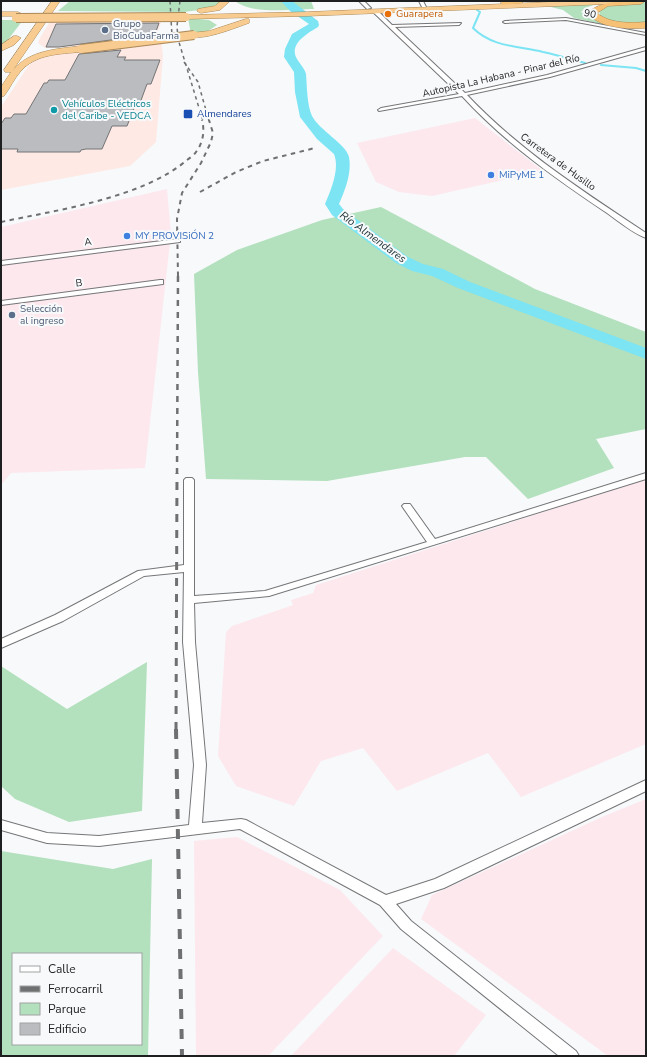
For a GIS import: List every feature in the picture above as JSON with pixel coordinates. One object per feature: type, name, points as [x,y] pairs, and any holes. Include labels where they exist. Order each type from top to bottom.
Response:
[{"type":"highway","points":[[1,79],[56,1]]},
{"type":"highway","points":[[48,13],[65,1]]},
{"type":"highway","points":[[505,3],[519,1]]},
{"type":"highway","points":[[372,10],[422,3],[505,3],[546,1]]},
{"type":"highway","points":[[201,17],[633,1]]},
{"type":"highway","points":[[641,1],[604,5],[596,8],[592,13],[602,20],[617,24],[646,25]]},
{"type":"highway","points":[[185,15],[214,9],[230,2]]},
{"type":"highway","points":[[241,8],[282,13]]},
{"type":"highway","points":[[3,51],[22,32],[38,11]]},
{"type":"highway","points":[[1,18],[17,16],[185,15],[269,12]]},
{"type":"highway","points":[[1,94],[18,69],[25,62],[46,54],[210,33],[254,19],[282,13]]},
{"type":"highway","points":[[1,14],[17,16]]},
{"type":"highway","points":[[185,15],[217,20],[222,25],[215,30],[194,35]]},
{"type":"highway","points":[[32,34],[30,42],[36,47],[50,50],[80,49]]},
{"type":"street","name":"Carretera de Husillo","points":[[361,1],[391,26],[464,95],[476,110],[536,161],[646,236]]},
{"type":"street","name":"90","points":[[505,22],[566,19],[646,34]]},
{"type":"street","points":[[391,26],[459,24]]},
{"type":"street","name":"Autopista La Habana - Pinar del Río","points":[[381,110],[464,95],[554,75],[646,48]]},
{"type":"street","name":"A","points":[[1,263],[178,241]]},
{"type":"street","name":"B","points":[[1,303],[160,282]]},
{"type":"street","points":[[189,600],[265,594],[646,476]]},
{"type":"street","points":[[189,480],[189,642],[200,765],[195,829]]},
{"type":"street","points":[[407,506],[433,543]]},
{"type":"street","points":[[1,644],[59,618],[142,572],[188,568]]},
{"type":"street","points":[[385,901],[439,884],[646,785]]},
{"type":"street","points":[[1,825],[47,838],[99,841],[241,824],[385,901],[406,925],[571,1056]]},
{"type":"shaded area","name":"Grupo BioCubaFarma","points":[[51,20],[162,20],[155,39],[45,48],[38,43]]},
{"type":"shaded area","points":[[161,40],[163,56],[156,142],[130,166],[1,190],[1,107],[29,65],[36,60],[52,55]]},
{"type":"shaded area","points":[[475,118],[543,171],[432,196],[399,192],[376,182],[357,143]]},
{"type":"shaded area","points":[[167,189],[171,233],[145,468],[11,473],[1,485],[1,227]]},
{"type":"shaded area","points":[[646,479],[646,744],[521,797],[488,753],[397,791],[363,748],[321,761],[294,806],[236,786],[218,756],[226,632],[232,626],[293,605],[291,600],[313,593],[316,585]]},
{"type":"shaded area","points":[[646,799],[646,1056],[608,1056],[421,919],[432,895],[602,817]]},
{"type":"shaded area","points":[[237,837],[340,890],[383,936],[268,1056],[196,1056],[194,841]]},
{"type":"shaded area","points":[[393,948],[486,1015],[454,1056],[291,1056]]},
{"type":"green space","points":[[70,1],[221,1],[217,5],[206,9],[184,12],[58,11]]},
{"type":"green space","points":[[235,1],[311,1],[314,9],[262,10],[242,5]]},
{"type":"green space","points":[[646,2],[646,23],[616,22],[600,16],[599,10],[607,6]]},
{"type":"green space","points":[[596,4],[585,8],[581,12],[606,25],[574,18],[563,10],[547,6]]},
{"type":"green space","points":[[188,18],[209,20],[217,25],[208,31],[191,34]]},
{"type":"green space","points":[[1,20],[23,20],[1,47]]},
{"type":"green space","points":[[381,207],[535,289],[646,332],[646,429],[596,439],[614,468],[528,499],[486,457],[465,457],[327,481],[206,479],[198,372],[194,274],[237,250],[322,220]]},
{"type":"green space","points":[[147,662],[142,811],[69,822],[15,799],[1,786],[1,666],[67,709]]},
{"type":"green space","points":[[1,851],[113,869],[152,859],[148,1056],[1,1056]]},
{"type":"building","name":"Grupo BioCubaFarma","points":[[159,23],[155,34],[59,47],[46,47],[56,24]]},
{"type":"building","points":[[121,50],[117,57],[126,57],[124,60],[160,60],[151,84],[147,84],[140,103],[135,106],[127,126],[112,126],[102,149],[86,149],[81,150],[80,152],[17,152],[18,149],[1,149],[1,124],[5,118],[11,118],[14,114],[26,114],[44,83],[47,83],[49,80],[65,80],[79,54]]},
{"type":"waterway","name":"Río Almendares","points":[[286,1],[294,9],[313,21],[314,25],[296,36],[290,49],[290,57],[300,72],[301,92],[306,117],[322,136],[340,152],[342,157],[342,171],[339,188],[332,204],[337,212],[402,260],[418,268],[437,272],[464,285],[646,354]]},
{"type":"waterway","points":[[477,10],[480,12],[473,28],[488,39],[506,45],[548,53],[585,63]]},
{"type":"waterway","points":[[601,65],[636,68],[646,71]]},
{"type":"railway","points":[[170,1],[172,36]]},
{"type":"railway","points":[[180,1],[177,26],[178,39],[186,65]]},
{"type":"railway","points":[[186,65],[198,82],[209,121]]},
{"type":"railway","points":[[186,65],[203,121]]},
{"type":"railway","points":[[1,222],[98,201],[147,184],[169,173],[195,153],[200,145],[203,137],[202,120]]},
{"type":"railway","points":[[178,276],[177,219],[182,193],[201,163],[211,142],[213,133],[209,120]]},
{"type":"railway","points":[[200,192],[236,172],[263,161],[315,148]]},
{"type":"railway","points":[[177,474],[178,276]]},
{"type":"railway","points":[[176,729],[177,473]]},
{"type":"railway","points":[[176,729],[182,1056]]},
{"type":"place","name":"Guarapera","points":[[388,14]]},
{"type":"place","name":"Grupo BioCubaFarma","points":[[105,30]]},
{"type":"place","name":"Vehículos Eléctricos del Caribe - VEDCA","points":[[54,110]]},
{"type":"place","name":"Almendares","points":[[188,114]]},
{"type":"place","name":"MiPyME 1","points":[[491,175]]},
{"type":"place","name":"MY PROVISiÓN 2","points":[[127,236]]},
{"type":"place","name":"Selección al ingreso","points":[[12,315]]}]
